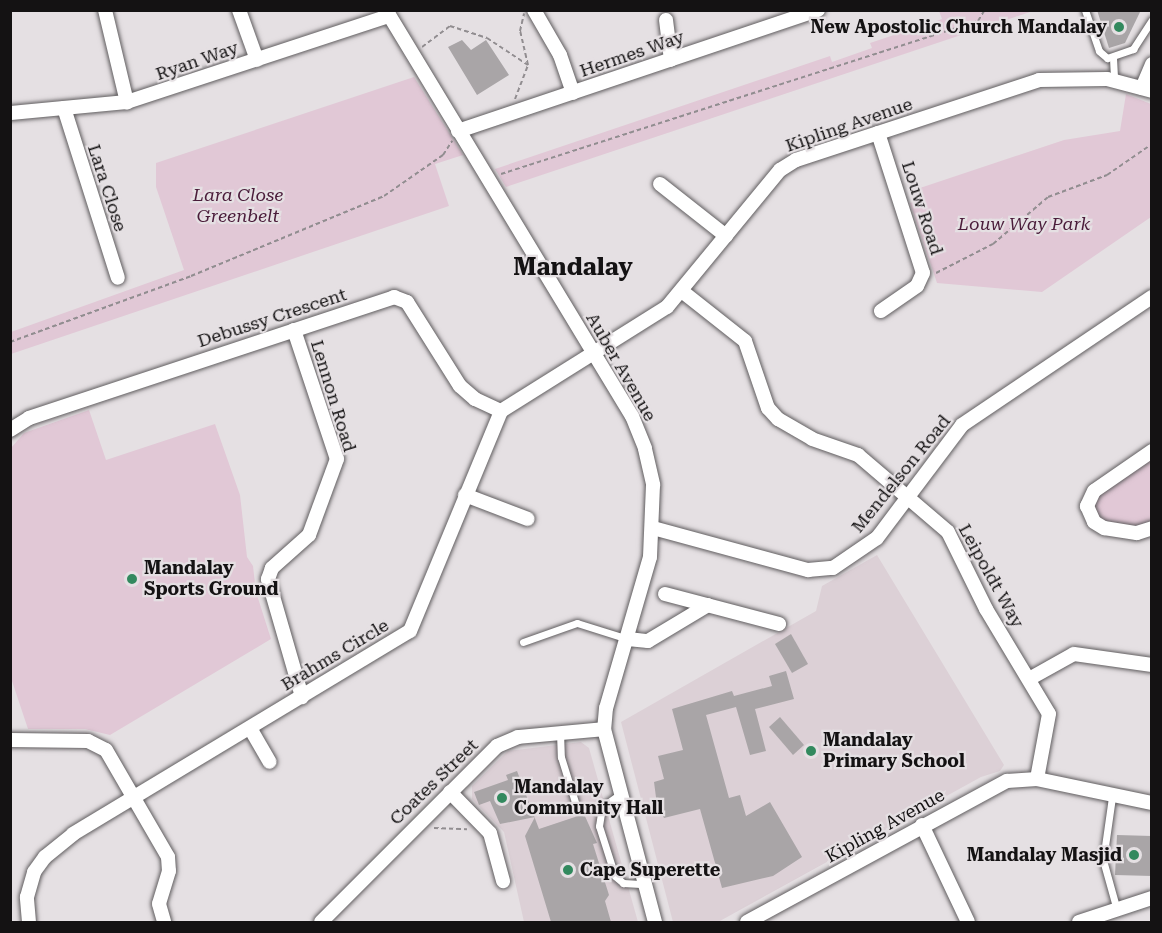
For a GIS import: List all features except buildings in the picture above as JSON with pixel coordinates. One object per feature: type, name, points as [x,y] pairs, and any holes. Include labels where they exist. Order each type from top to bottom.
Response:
[{"type":"street","points":[[105,10],[127,102]]},
{"type":"street","points":[[239,10],[257,60]]},
{"type":"street","points":[[534,10],[560,55],[573,93]]},
{"type":"street","name":"Hermes Way","points":[[458,131],[818,10]]},
{"type":"street","name":"Ryan Way","points":[[10,113],[127,102],[257,60],[387,13]]},
{"type":"street","name":"Auber Avenue","points":[[387,13],[632,416],[645,449],[653,484],[653,528],[644,588],[606,708],[604,729],[655,922]]},
{"type":"street","points":[[666,20],[671,60]]},
{"type":"street","points":[[1147,89],[1152,64]]},
{"type":"street","name":"Kipling Avenue","points":[[593,352],[659,313],[683,292],[772,177],[786,165],[1039,80],[1114,80],[1147,89]]},
{"type":"street","name":"Lara Close","points":[[64,108],[118,278]]},
{"type":"street","name":"Louw Road","points":[[878,133],[922,268],[922,279],[881,311]]},
{"type":"street","points":[[660,184],[726,236]]},
{"type":"street","name":"Leipoldt Way","points":[[683,292],[745,341],[768,408],[778,419],[812,439],[858,455],[948,532],[986,609],[1050,717],[1037,779]]},
{"type":"street","name":"Mendelson Road","points":[[653,528],[820,572],[870,545],[962,425],[1152,297]]},
{"type":"street","name":"Debussy Crescent","points":[[10,430],[29,418],[390,298],[401,298],[460,386],[475,399],[501,411]]},
{"type":"street","name":"Lennon Road","points":[[294,330],[336,459],[309,535],[272,568],[268,579],[302,696]]},
{"type":"street","points":[[501,411],[593,352]]},
{"type":"street","name":"Brahms Circle","points":[[29,922],[28,889],[45,857],[73,834],[410,631],[501,411]]},
{"type":"street","points":[[1152,452],[1094,490],[1087,506],[1094,522],[1104,528],[1133,533],[1152,528]]},
{"type":"street","points":[[465,495],[528,519]]},
{"type":"street","points":[[665,594],[779,624]]},
{"type":"street","points":[[627,639],[648,641],[708,605]]},
{"type":"street","points":[[1029,679],[1074,654],[1152,665]]},
{"type":"street","points":[[250,728],[270,762]]},
{"type":"street","name":"Coates Street","points":[[321,922],[413,827],[506,741],[560,732],[604,729]]},
{"type":"street","points":[[10,740],[97,743],[106,750],[168,857],[169,871],[159,904],[164,922]]},
{"type":"street","name":"Kipling Avenue","points":[[747,922],[996,786],[1037,779],[1152,803]]},
{"type":"street","points":[[450,792],[494,839],[503,881]]},
{"type":"street","points":[[922,825],[968,922]]},
{"type":"street","points":[[1079,922],[1152,898]]},
{"type":"lane","points":[[1085,10],[1099,51],[1113,58]]},
{"type":"lane","points":[[1113,58],[1133,49],[1152,20]]},
{"type":"lane","points":[[1113,58],[1114,80]]},
{"type":"lane","points":[[523,642],[578,623],[627,639]]},
{"type":"lane","points":[[560,732],[561,757],[575,802]]},
{"type":"lane","points":[[620,794],[602,807],[599,826],[615,876],[623,883],[645,884]]},
{"type":"lane","points":[[1112,796],[1103,860],[1117,910]]},
{"type":"path","points":[[511,113],[528,65],[520,31],[521,16],[527,10]]},
{"type":"path","points":[[487,179],[978,21],[985,11]]},
{"type":"path","points":[[411,54],[450,26],[487,39],[528,65]]},
{"type":"path","points":[[10,342],[191,276],[384,196],[443,155],[458,131]]},
{"type":"path","points":[[922,279],[993,244],[1048,197],[1107,175],[1152,144]]},
{"type":"path","points":[[413,827],[473,829],[481,823]]},
{"type":"shaded area","name":"Mandalay Primary School","points":[[877,555],[1004,765],[1000,771],[981,777],[718,922],[673,922],[621,722],[816,611],[822,586]]},
{"type":"shaded area","points":[[581,742],[589,748],[638,922],[524,922],[504,832],[472,799],[472,786],[508,751]]},
{"type":"green space","points":[[939,11],[1033,11],[506,187],[495,169],[830,56],[832,62],[872,48],[870,43],[942,19]]},
{"type":"green space","name":"Lara Close Greenbelt","points":[[414,77],[463,155],[435,164],[449,206],[11,354],[11,332],[184,270],[156,187],[156,163]]},
{"type":"green space","name":"Louw Way Park","points":[[1126,94],[1151,104],[1151,217],[1042,292],[937,283],[910,203],[917,201],[914,190],[1064,140],[1120,131]]},
{"type":"green space","name":"Mandalay Sports Ground","points":[[89,410],[106,460],[215,424],[240,495],[247,557],[253,566],[256,592],[271,639],[110,735],[85,729],[28,729],[11,678],[11,448],[24,433]]},
{"type":"green space","points":[[1151,458],[1151,522],[1138,528],[1099,520],[1092,505],[1094,498]]},
{"type":"place","name":"New Apostolic Church Mandalay","points":[[1119,27]]},
{"type":"place","name":"Mandalay Sports Ground","points":[[132,579]]},
{"type":"place","name":"Mandalay Primary School","points":[[811,751]]},
{"type":"place","name":"Mandalay Community Hall","points":[[502,798]]},
{"type":"place","name":"Mandalay Masjid","points":[[1134,855]]},
{"type":"place","name":"Cape Superette","points":[[568,870]]},
{"type":"district","name":"Mandalay","points":[[573,268]]}]
